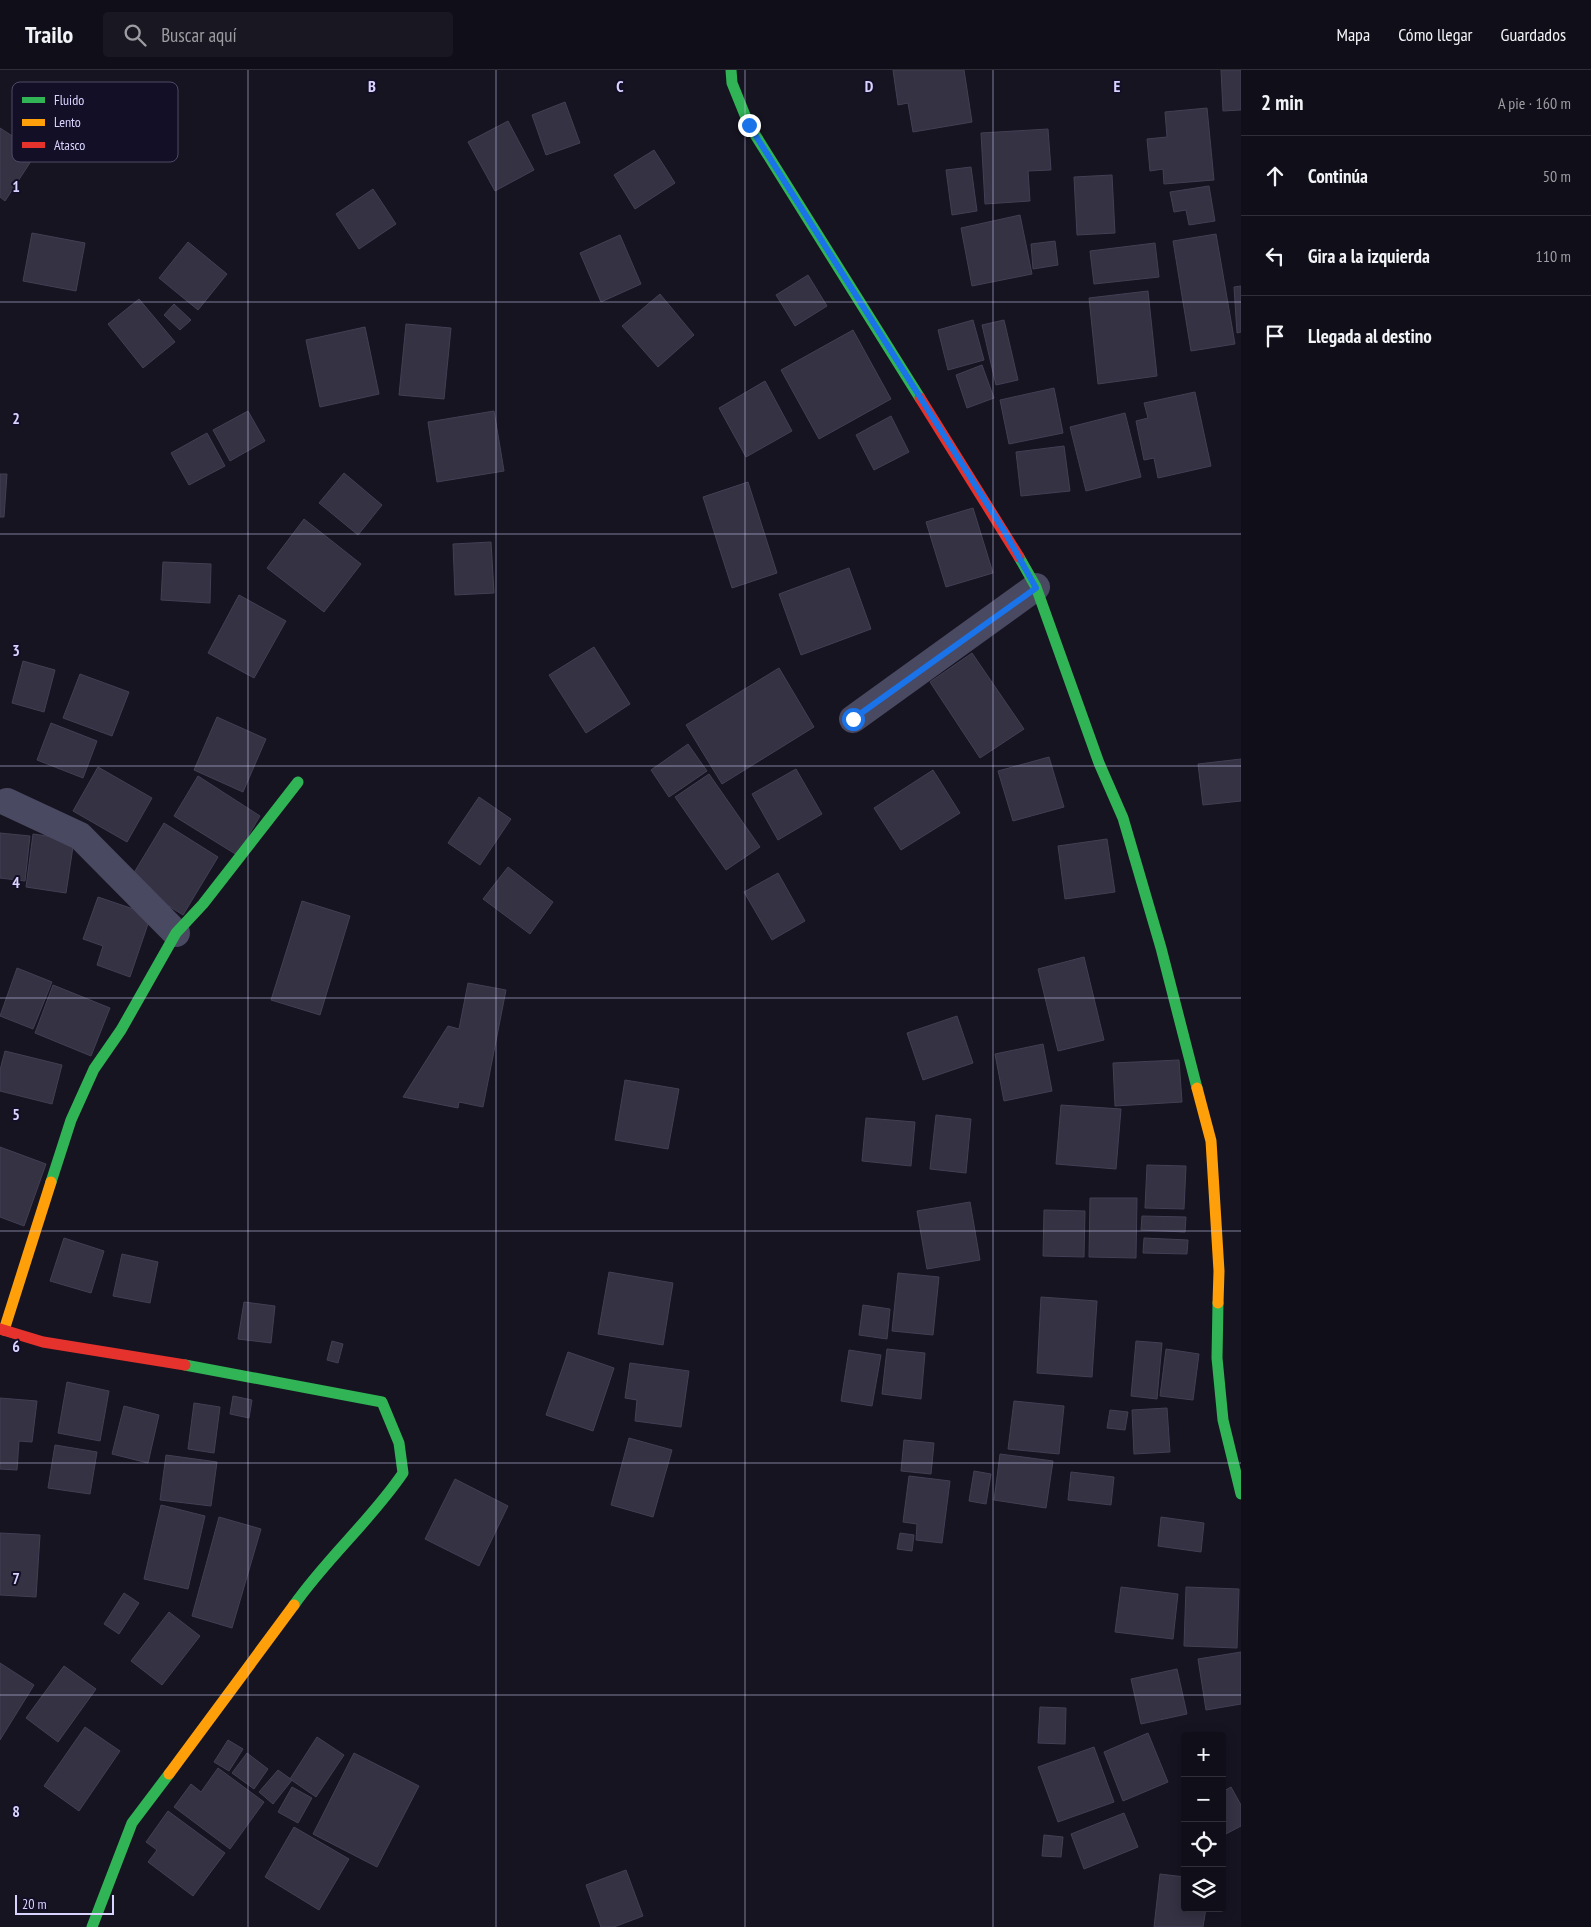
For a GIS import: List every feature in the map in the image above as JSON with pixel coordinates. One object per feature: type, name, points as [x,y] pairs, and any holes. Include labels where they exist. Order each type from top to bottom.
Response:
[{"type":"street","points":[[731,70],[732,83],[749,125],[1006,534],[1036,588],[1099,763],[1123,818],[1161,948],[1211,1141],[1219,1271],[1217,1358],[1223,1420],[1241,1494]]},
{"type":"street","points":[[853,719],[1036,588]]},
{"type":"street","points":[[92,1927],[132,1823],[253,1664],[309,1584],[386,1498],[403,1473],[399,1443],[382,1402],[242,1374],[43,1342],[2,1330],[71,1120],[94,1069],[120,1030],[176,933],[203,904],[298,782]]},
{"type":"street","points":[[7,802],[80,836],[176,933]]},
{"type":"building","points":[[893,70],[964,70],[972,122],[913,132],[908,103],[898,105]]},
{"type":"building","points":[[1221,70],[1241,70],[1241,110],[1223,111]]},
{"type":"building","points":[[565,102],[580,143],[546,155],[532,115]]},
{"type":"building","points":[[1207,108],[1214,180],[1164,184],[1163,169],[1150,171],[1147,139],[1167,137],[1165,112]]},
{"type":"building","points":[[508,121],[534,170],[495,191],[468,142]]},
{"type":"building","points":[[0,128],[12,136],[12,162],[30,162],[5,201],[0,197]]},
{"type":"building","points":[[1048,129],[1051,170],[1028,171],[1030,201],[985,204],[981,133]]},
{"type":"building","points":[[654,150],[675,183],[635,209],[614,175]]},
{"type":"building","points":[[971,167],[977,211],[952,215],[946,170]]},
{"type":"building","points":[[1112,175],[1115,233],[1077,235],[1074,177]]},
{"type":"building","points":[[1209,186],[1215,221],[1189,225],[1186,210],[1174,212],[1170,192]]},
{"type":"building","points":[[373,189],[396,224],[359,249],[336,214]]},
{"type":"building","points":[[1020,215],[1032,274],[972,286],[961,228]]},
{"type":"building","points":[[32,233],[85,243],[76,291],[23,281]]},
{"type":"building","points":[[1216,234],[1235,344],[1191,351],[1173,241]]},
{"type":"building","points":[[620,235],[641,284],[601,302],[580,253]]},
{"type":"building","points":[[1055,241],[1058,265],[1033,269],[1031,244]]},
{"type":"building","points":[[188,242],[227,274],[198,310],[159,278]]},
{"type":"building","points":[[1155,243],[1159,277],[1094,284],[1090,251]]},
{"type":"building","points":[[808,275],[827,306],[795,326],[776,295]]},
{"type":"building","points":[[1241,286],[1241,332],[1237,333],[1234,287]]},
{"type":"building","points":[[1148,291],[1157,376],[1098,384],[1089,298]]},
{"type":"building","points":[[660,294],[694,335],[658,367],[622,326]]},
{"type":"building","points":[[139,299],[175,342],[143,368],[108,324]]},
{"type":"building","points":[[174,304],[191,320],[180,330],[164,315]]},
{"type":"building","points":[[973,320],[984,360],[948,370],[938,330]]},
{"type":"building","points":[[1004,320],[1018,380],[996,385],[982,325]]},
{"type":"building","points":[[406,324],[451,328],[444,399],[399,395]]},
{"type":"building","points":[[365,327],[379,394],[320,407],[306,340]]},
{"type":"building","points":[[853,330],[891,399],[819,439],[781,370]]},
{"type":"building","points":[[982,365],[994,398],[967,408],[956,375]]},
{"type":"building","points":[[765,381],[792,431],[746,457],[719,408]]},
{"type":"building","points":[[1054,388],[1063,433],[1009,444],[1000,400]]},
{"type":"building","points":[[1195,392],[1211,466],[1158,478],[1154,458],[1144,460],[1136,421],[1148,418],[1144,403]]},
{"type":"building","points":[[248,411],[265,441],[230,461],[213,430]]},
{"type":"building","points":[[494,411],[504,471],[437,482],[428,422]]},
{"type":"building","points":[[1125,413],[1141,477],[1086,491],[1070,427]]},
{"type":"building","points":[[891,416],[909,452],[874,470],[856,435]]},
{"type":"building","points":[[207,433],[225,466],[189,485],[171,453]]},
{"type":"building","points":[[1064,446],[1070,491],[1021,496],[1016,452]]},
{"type":"building","points":[[344,473],[382,505],[358,535],[319,503]]},
{"type":"building","points":[[0,474],[7,474],[4,517],[0,517]]},
{"type":"building","points":[[748,482],[777,573],[732,588],[703,497]]},
{"type":"building","points":[[973,508],[993,573],[946,587],[926,522]]},
{"type":"building","points":[[304,519],[361,564],[324,612],[267,568]]},
{"type":"building","points":[[491,542],[494,593],[455,595],[453,544]]},
{"type":"building","points":[[163,562],[211,564],[210,603],[161,600]]},
{"type":"building","points":[[849,568],[871,629],[801,655],[779,594]]},
{"type":"building","points":[[239,595],[286,621],[254,678],[208,653]]},
{"type":"building","points":[[594,647],[630,704],[586,733],[549,675]]},
{"type":"building","points":[[972,653],[1024,729],[980,758],[930,682]]},
{"type":"building","points":[[23,661],[55,670],[44,712],[12,703]]},
{"type":"building","points":[[779,668],[814,727],[722,784],[686,725]]},
{"type":"building","points":[[80,674],[129,692],[112,736],[63,718]]},
{"type":"building","points":[[217,717],[266,739],[243,792],[194,770]]},
{"type":"building","points":[[51,723],[97,741],[83,778],[37,760]]},
{"type":"building","points":[[688,744],[707,771],[669,797],[651,770]]},
{"type":"building","points":[[1049,757],[1064,807],[1013,821],[998,771]]},
{"type":"building","points":[[1241,759],[1241,801],[1203,805],[1198,764]]},
{"type":"building","points":[[98,767],[152,798],[127,842],[73,811]]},
{"type":"building","points":[[796,769],[822,814],[778,840],[752,794]]},
{"type":"building","points":[[933,770],[960,813],[901,850],[874,808]]},
{"type":"building","points":[[709,774],[760,847],[726,870],[675,797]]},
{"type":"building","points":[[198,776],[260,816],[237,855],[174,816]]},
{"type":"building","points":[[479,797],[511,819],[480,865],[448,843]]},
{"type":"building","points":[[164,823],[218,857],[183,915],[129,881]]},
{"type":"building","points":[[0,833],[30,836],[25,881],[0,878]]},
{"type":"building","points":[[33,834],[74,840],[66,893],[26,887]]},
{"type":"building","points":[[1107,839],[1115,892],[1065,899],[1058,846]]},
{"type":"building","points":[[508,867],[553,902],[530,934],[483,899]]},
{"type":"building","points":[[778,873],[805,921],[772,940],[744,892]]},
{"type":"building","points":[[98,897],[151,915],[130,977],[97,965],[103,946],[83,939]]},
{"type":"building","points":[[302,901],[350,916],[320,1015],[271,1000]]},
{"type":"building","points":[[1084,957],[1104,1040],[1058,1051],[1038,969]]},
{"type":"building","points":[[17,968],[52,982],[33,1029],[0,1016]]},
{"type":"building","points":[[468,983],[506,990],[483,1107],[459,1102],[458,1108],[403,1097],[448,1026],[459,1029]]},
{"type":"building","points":[[53,985],[110,1008],[91,1056],[35,1033]]},
{"type":"building","points":[[957,1016],[973,1063],[923,1080],[907,1033]]},
{"type":"building","points":[[1043,1044],[1052,1091],[1004,1101],[995,1054]]},
{"type":"building","points":[[5,1051],[62,1065],[52,1104],[0,1091],[0,1070]]},
{"type":"building","points":[[1179,1060],[1182,1102],[1115,1106],[1113,1063]]},
{"type":"building","points":[[625,1080],[679,1089],[668,1149],[615,1140]]},
{"type":"building","points":[[1061,1105],[1121,1109],[1116,1169],[1056,1164]]},
{"type":"building","points":[[936,1115],[971,1119],[966,1173],[930,1169]]},
{"type":"building","points":[[866,1118],[915,1122],[911,1166],[862,1161]]},
{"type":"building","points":[[0,1147],[46,1164],[24,1226],[0,1217]]},
{"type":"building","points":[[1147,1165],[1186,1166],[1184,1209],[1145,1208]]},
{"type":"building","points":[[1090,1198],[1137,1198],[1136,1258],[1089,1257]]},
{"type":"building","points":[[970,1202],[980,1260],[927,1269],[917,1211]]},
{"type":"building","points":[[1044,1210],[1085,1211],[1084,1257],[1043,1256]]},
{"type":"building","points":[[1142,1216],[1186,1217],[1185,1232],[1141,1230]]},
{"type":"building","points":[[64,1238],[104,1251],[91,1293],[50,1281]]},
{"type":"building","points":[[1144,1238],[1188,1240],[1187,1254],[1143,1253]]},
{"type":"building","points":[[122,1254],[158,1262],[150,1303],[113,1296]]},
{"type":"building","points":[[609,1272],[673,1283],[663,1345],[598,1334]]},
{"type":"building","points":[[898,1273],[939,1277],[933,1335],[892,1331]]},
{"type":"building","points":[[1041,1297],[1097,1301],[1092,1377],[1037,1373]]},
{"type":"building","points":[[244,1302],[275,1306],[271,1343],[238,1339]]},
{"type":"building","points":[[863,1305],[890,1309],[887,1339],[859,1335]]},
{"type":"building","points":[[332,1341],[343,1344],[338,1363],[327,1360]]},
{"type":"building","points":[[1136,1341],[1162,1343],[1157,1399],[1131,1396]]},
{"type":"building","points":[[887,1349],[925,1353],[921,1399],[882,1394]]},
{"type":"building","points":[[1166,1349],[1199,1354],[1193,1400],[1160,1396]]},
{"type":"building","points":[[849,1350],[881,1355],[872,1406],[841,1401]]},
{"type":"building","points":[[568,1352],[614,1368],[593,1431],[546,1415]]},
{"type":"building","points":[[630,1363],[689,1371],[681,1427],[635,1421],[637,1400],[625,1398]]},
{"type":"building","points":[[67,1382],[109,1391],[100,1441],[58,1433]]},
{"type":"building","points":[[233,1396],[252,1400],[249,1418],[230,1414]]},
{"type":"building","points":[[0,1398],[37,1401],[32,1442],[19,1441],[17,1470],[0,1469]]},
{"type":"building","points":[[1014,1401],[1064,1406],[1059,1454],[1008,1449]]},
{"type":"building","points":[[194,1403],[220,1407],[214,1453],[188,1449]]},
{"type":"building","points":[[124,1406],[159,1415],[148,1463],[112,1454]]},
{"type":"building","points":[[1167,1408],[1170,1452],[1134,1454],[1132,1410]]},
{"type":"building","points":[[1110,1410],[1128,1412],[1125,1430],[1107,1428]]},
{"type":"building","points":[[629,1438],[672,1450],[653,1517],[611,1505]]},
{"type":"building","points":[[904,1440],[934,1443],[931,1474],[901,1471]]},
{"type":"building","points":[[55,1445],[97,1452],[90,1494],[48,1488]]},
{"type":"building","points":[[1000,1454],[1053,1461],[1046,1508],[994,1500]]},
{"type":"building","points":[[166,1455],[217,1462],[211,1506],[160,1500]]},
{"type":"building","points":[[974,1471],[991,1474],[986,1504],[969,1501]]},
{"type":"building","points":[[1071,1472],[1114,1477],[1111,1505],[1068,1500]]},
{"type":"building","points":[[909,1476],[950,1481],[942,1543],[916,1540],[917,1524],[903,1522]]},
{"type":"building","points":[[455,1479],[508,1506],[479,1566],[425,1539]]},
{"type":"building","points":[[161,1505],[205,1516],[188,1589],[144,1579]]},
{"type":"building","points":[[219,1517],[261,1529],[232,1628],[192,1616]]},
{"type":"building","points":[[1161,1517],[1204,1523],[1201,1552],[1158,1546]]},
{"type":"building","points":[[0,1533],[40,1535],[36,1597],[0,1595]]},
{"type":"building","points":[[900,1533],[914,1535],[912,1551],[897,1549]]},
{"type":"building","points":[[1121,1587],[1178,1594],[1173,1639],[1115,1632]]},
{"type":"building","points":[[1186,1587],[1239,1589],[1237,1648],[1184,1646]]},
{"type":"building","points":[[124,1593],[139,1603],[119,1634],[104,1624]]},
{"type":"building","points":[[169,1612],[200,1636],[162,1685],[131,1661]]},
{"type":"building","points":[[1241,1652],[1241,1704],[1206,1710],[1198,1659]]},
{"type":"building","points":[[0,1663],[34,1685],[0,1740]]},
{"type":"building","points":[[64,1666],[96,1689],[58,1742],[26,1718]]},
{"type":"building","points":[[1177,1669],[1187,1714],[1141,1724],[1131,1679]]},
{"type":"building","points":[[1040,1707],[1066,1708],[1065,1744],[1038,1743]]},
{"type":"building","points":[[85,1727],[120,1751],[79,1811],[44,1786]]},
{"type":"building","points":[[1148,1733],[1168,1782],[1123,1801],[1104,1752]]},
{"type":"building","points":[[317,1737],[344,1755],[316,1797],[290,1779]]},
{"type":"building","points":[[228,1740],[243,1749],[229,1771],[214,1762]]},
{"type":"building","points":[[1094,1747],[1114,1802],[1058,1822],[1038,1767]]},
{"type":"building","points":[[247,1753],[268,1769],[254,1789],[232,1773]]},
{"type":"building","points":[[354,1753],[419,1786],[377,1867],[313,1834]]},
{"type":"building","points":[[218,1768],[264,1802],[230,1849],[174,1807],[191,1784],[201,1792]]},
{"type":"building","points":[[278,1770],[292,1780],[273,1804],[259,1792]]},
{"type":"building","points":[[292,1787],[312,1798],[298,1823],[278,1812]]},
{"type":"building","points":[[1231,1787],[1241,1805],[1241,1826],[1226,1834],[1226,1822],[1226,1790]]},
{"type":"building","points":[[168,1811],[225,1853],[193,1896],[148,1862],[157,1850],[146,1842]]},
{"type":"building","points":[[1124,1813],[1138,1847],[1084,1869],[1071,1834]]},
{"type":"building","points":[[294,1827],[349,1859],[319,1910],[265,1877]]},
{"type":"building","points":[[1044,1835],[1063,1837],[1061,1857],[1042,1856]]},
{"type":"building","points":[[626,1870],[643,1916],[614,1927],[601,1927],[586,1885]]},
{"type":"building","points":[[1160,1874],[1181,1877],[1181,1912],[1205,1912],[1203,1927],[1154,1927]]},
{"type":"traffic: fast","points":[[731,70],[732,83],[749,125],[920,398]]},
{"type":"traffic: fast","points":[[1019,557],[1036,587],[1099,763],[1123,818],[1161,948],[1197,1088]]},
{"type":"traffic: fast","points":[[51,1182],[71,1120],[94,1069],[121,1030],[176,933],[203,904],[298,782]]},
{"type":"traffic: fast","points":[[1218,1303],[1217,1358],[1223,1420],[1241,1494]]},
{"type":"traffic: fast","points":[[185,1365],[382,1402],[399,1443],[403,1473],[377,1507],[320,1571],[294,1605]]},
{"type":"traffic: fast","points":[[92,1927],[132,1823],[169,1774]]},
{"type":"traffic: slow","points":[[1197,1088],[1211,1141],[1219,1271],[1218,1303]]},
{"type":"traffic: slow","points":[[4,1330],[51,1182]]},
{"type":"traffic: slow","points":[[169,1774],[294,1605]]},
{"type":"traffic: jam","points":[[920,398],[1019,557]]},
{"type":"traffic: jam","points":[[0,1329],[43,1342],[185,1365]]},
{"type":"route","points":[[749,125],[853,287],[1006,534],[1036,588],[853,719]]}]
